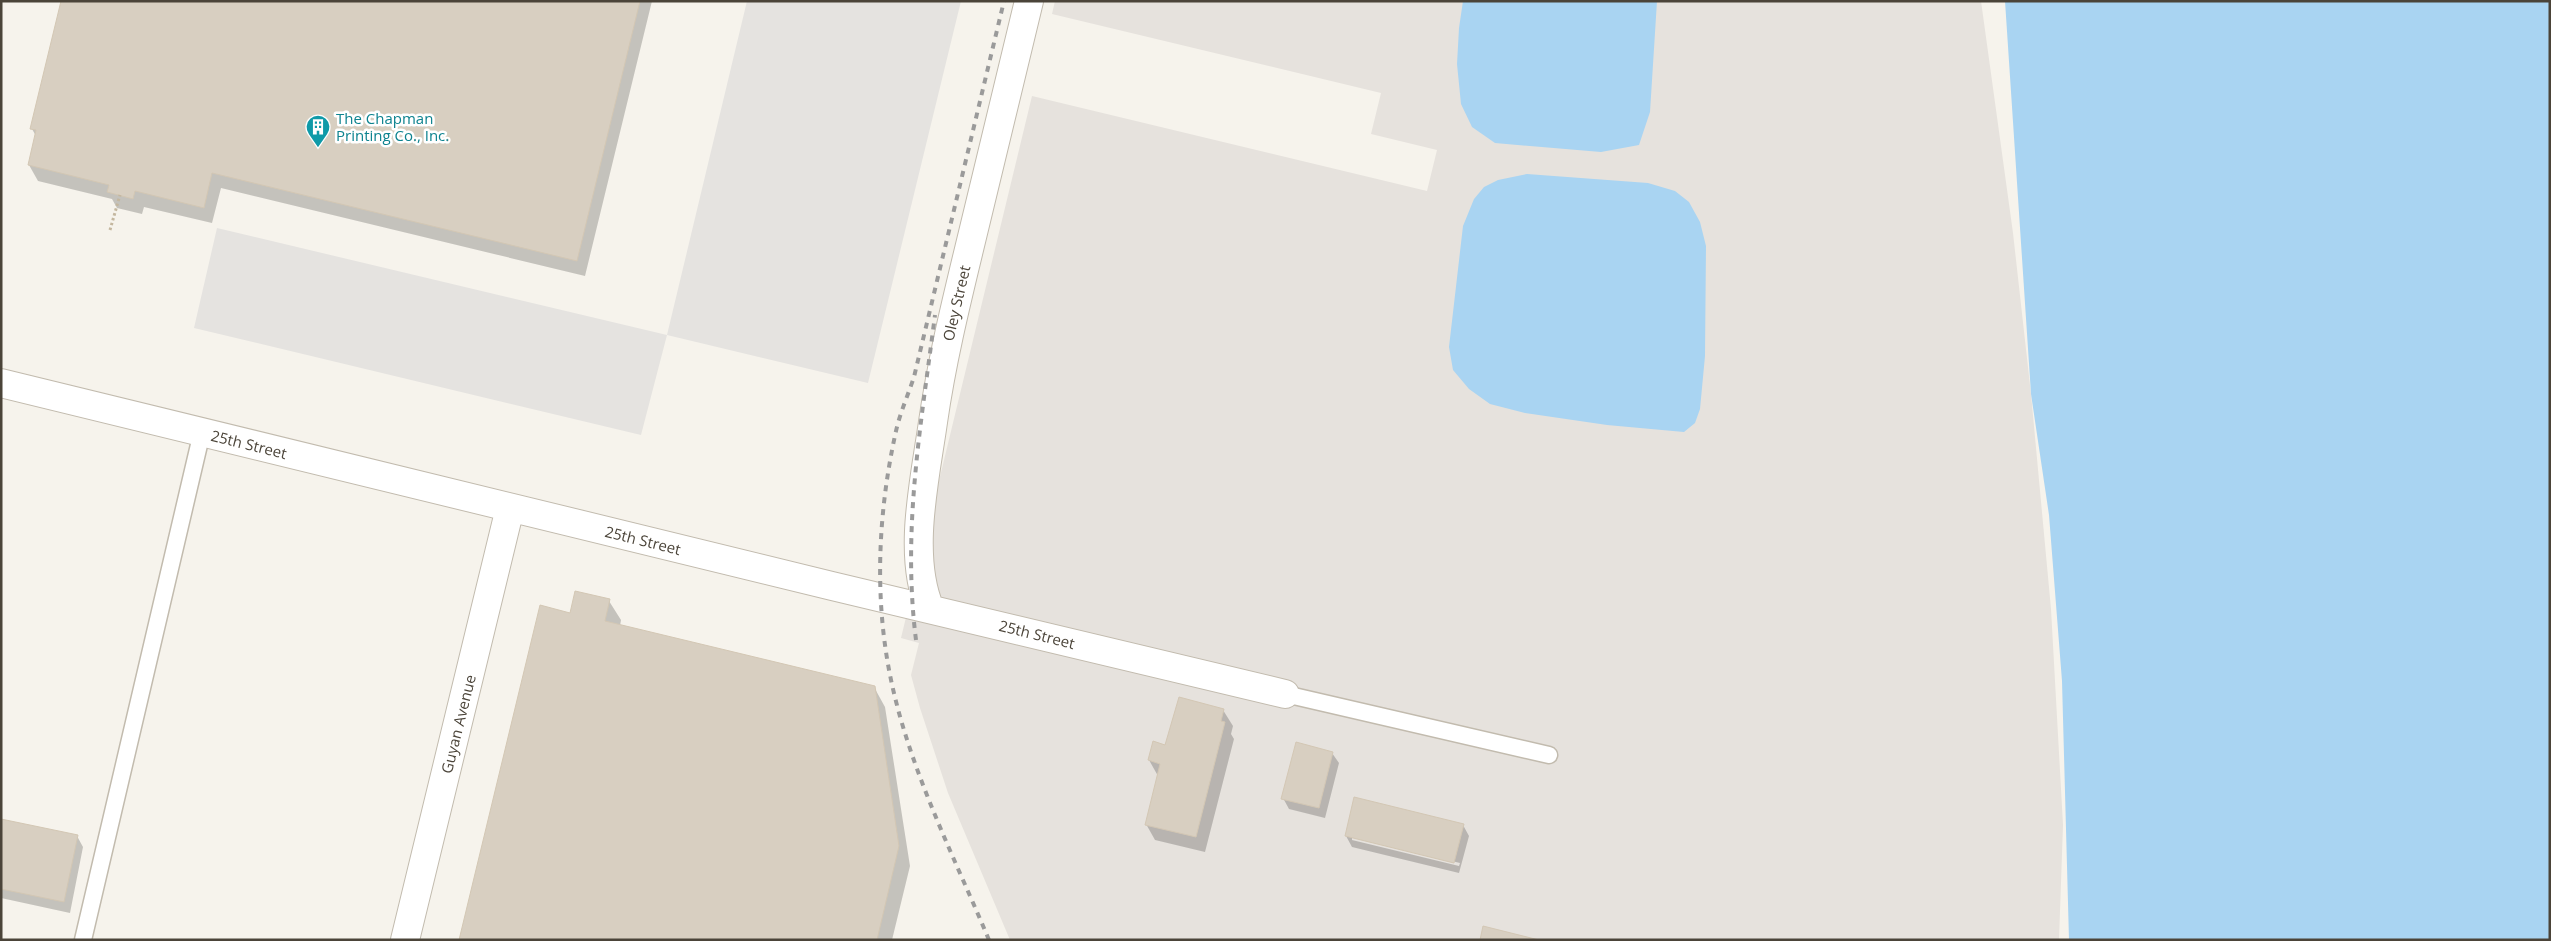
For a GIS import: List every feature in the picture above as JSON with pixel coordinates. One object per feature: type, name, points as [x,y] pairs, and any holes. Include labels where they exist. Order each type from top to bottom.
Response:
[{"type":"street","name":"Oley Street","points":[[930,609],[924,594],[920,574],[920,542],[925,472],[942,367],[1029,1]]},
{"type":"street","name":"25th Street","points":[[1,383],[510,508],[1285,694]]},
{"type":"street","name":"Guyan Avenue","points":[[406,940],[510,508]]},
{"type":"lane","points":[[83,940],[202,432]]},
{"type":"lane","points":[[1285,694],[1549,755]]},
{"type":"path","points":[[110,230],[120,195]]},
{"type":"shaded area","points":[[747,1],[961,1],[868,383],[667,335]]},
{"type":"shaded area","points":[[1055,1],[1981,1],[2013,233],[2031,394],[2051,609],[2063,825],[2059,940],[1010,940],[948,793],[920,708],[911,675],[919,643],[901,638],[1032,96],[1427,191],[1437,150],[1371,134],[1381,93],[1052,14]]},
{"type":"shaded area","points":[[217,228],[667,335],[641,435],[194,328]]},
{"type":"water","points":[[1463,1],[1657,1],[1650,112],[1639,145],[1601,152],[1495,143],[1472,127],[1461,104],[1457,64]]},
{"type":"water","points":[[2005,1],[2550,1],[2550,940],[2069,940],[2062,681],[2049,515],[2031,394]]},
{"type":"water","points":[[1527,174],[1648,183],[1675,191],[1689,202],[1700,222],[1706,246],[1705,356],[1700,409],[1695,423],[1684,432],[1607,425],[1525,413],[1490,404],[1469,389],[1453,370],[1449,347],[1463,226],[1474,199],[1484,187],[1498,180]]},
{"type":"building","name":"The Chapman Printing Co., Inc.","points":[[61,1],[640,1],[577,261],[212,173],[204,208],[135,191],[133,199],[107,192],[109,185],[28,165],[36,130],[30,129]]},
{"type":"building","points":[[575,591],[610,599],[605,621],[875,686],[899,846],[877,940],[459,940],[540,605],[570,613]]},
{"type":"building","points":[[1179,697],[1224,709],[1221,721],[1225,722],[1196,837],[1145,825],[1160,764],[1148,760],[1153,741],[1165,745]]},
{"type":"building","points":[[1296,742],[1333,752],[1319,808],[1281,799]]},
{"type":"building","points":[[1354,797],[1464,824],[1454,863],[1345,836]]},
{"type":"building","points":[[1,819],[78,835],[64,902],[1,889]]},
{"type":"building","points":[[1483,926],[1539,940],[1480,940]]},
{"type":"railway","points":[[989,940],[928,799],[903,727],[893,690],[886,652],[880,569],[886,486],[896,431],[914,377],[1004,1]]},
{"type":"railway","points":[[916,640],[912,599],[912,517],[919,437],[935,315]]},
{"type":"place","name":"The Chapman Printing Co., Inc.","points":[[318,148]]}]
